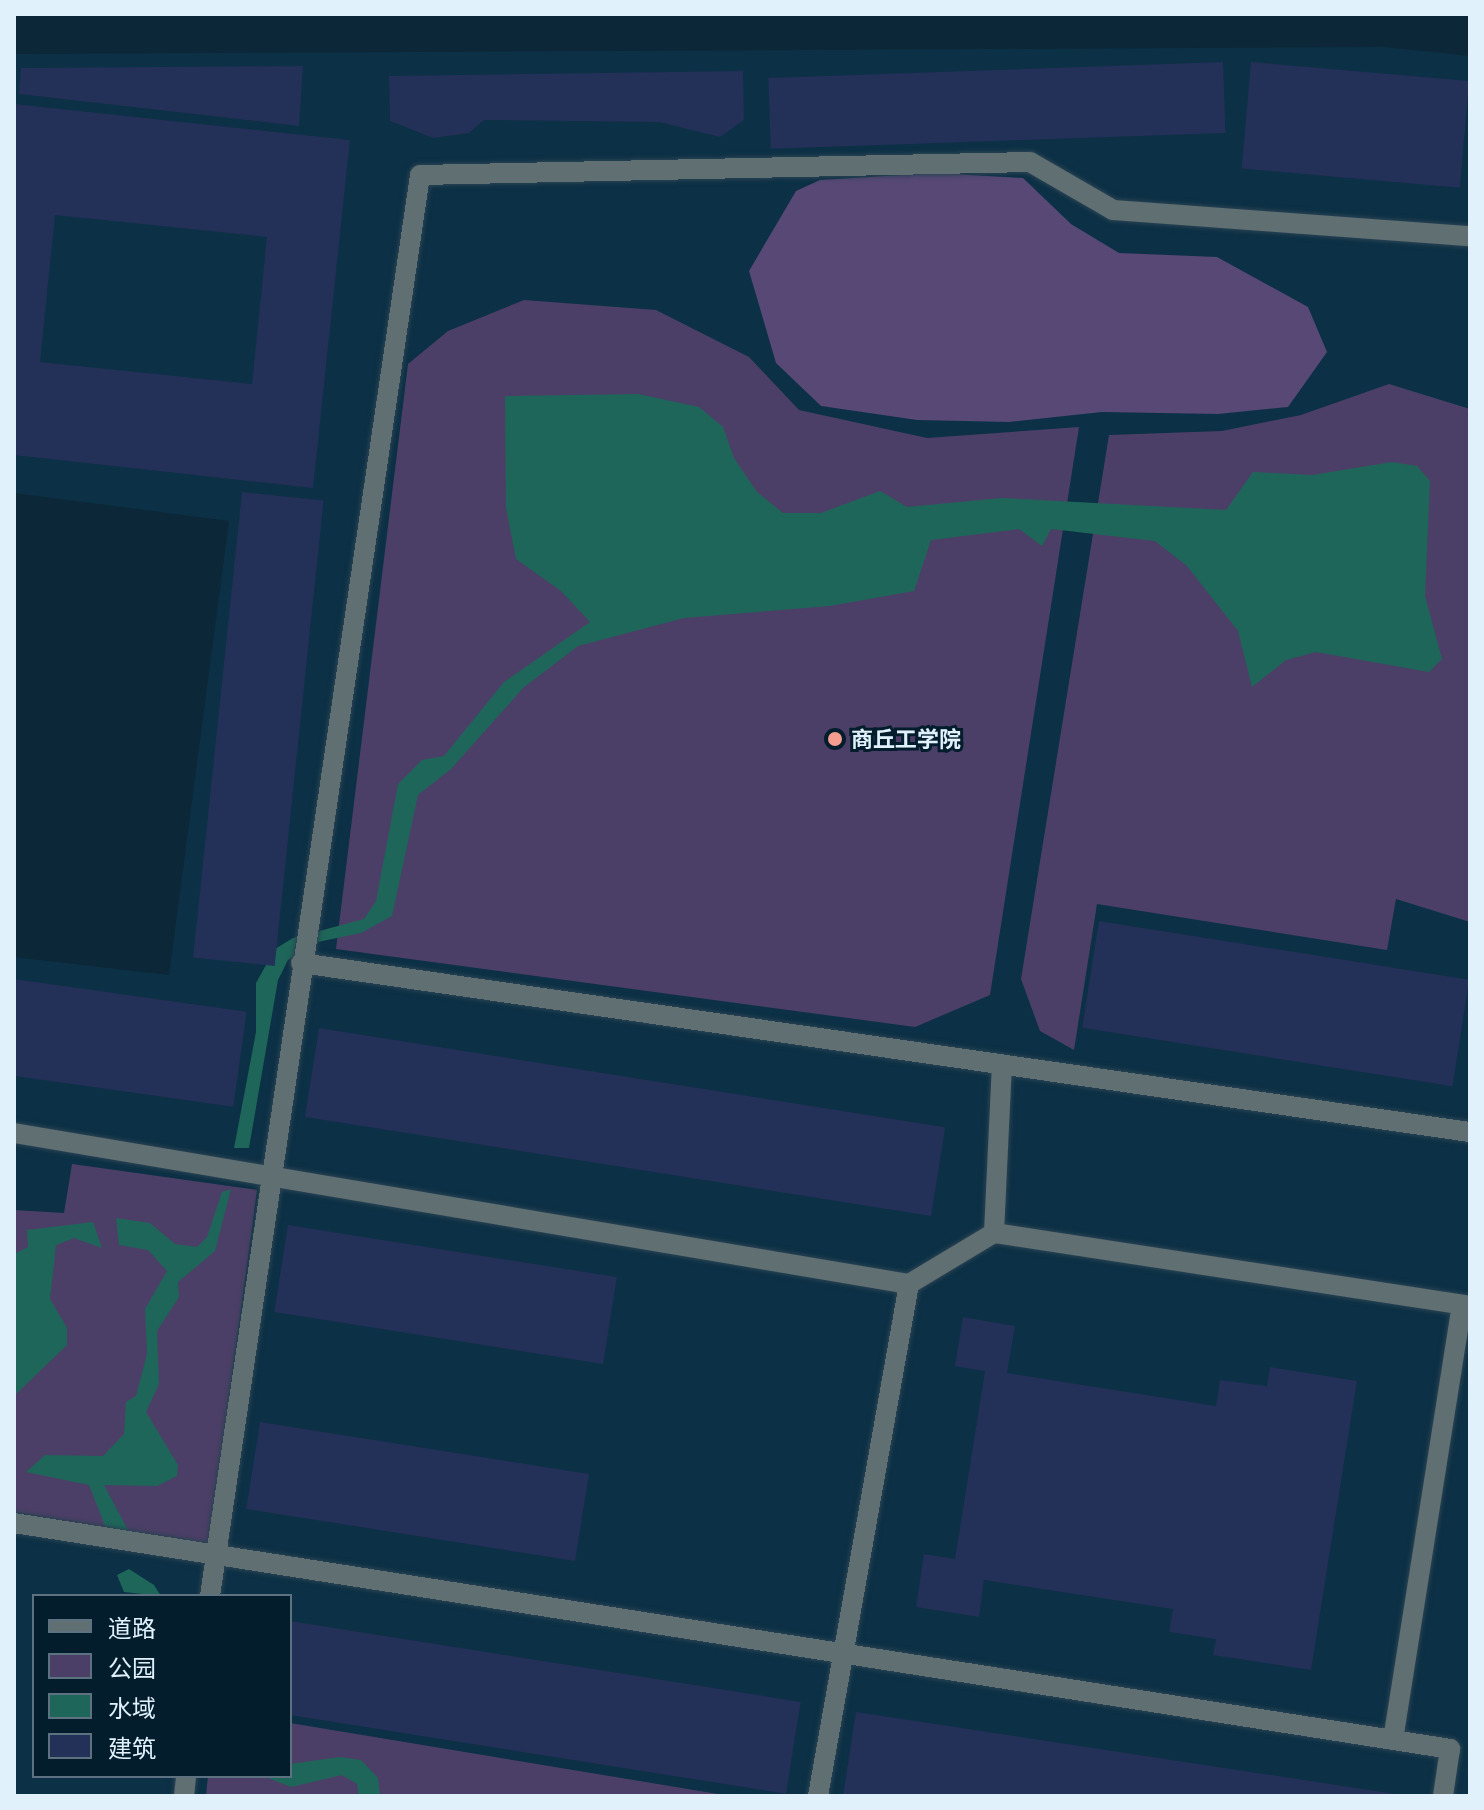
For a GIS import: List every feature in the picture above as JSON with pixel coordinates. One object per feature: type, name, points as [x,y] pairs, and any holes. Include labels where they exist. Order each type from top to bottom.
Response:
[{"type":"lane","points":[[210,1594],[269,1176],[420,175],[1030,162],[1113,210],[1470,236]]},
{"type":"lane","points":[[301,963],[1470,1132]]},
{"type":"lane","points":[[994,1233],[1002,1065]]},
{"type":"lane","points":[[14,1133],[909,1284],[994,1233],[1466,1306],[1393,1740]]},
{"type":"lane","points":[[818,1796],[909,1284]]},
{"type":"lane","points":[[14,1523],[1450,1749],[1443,1796]]},
{"type":"shaded area","name":"商丘工学院","points":[[1384,47],[1470,56],[1470,1796],[14,1796],[14,957],[169,975],[229,521],[14,493],[14,54]]},
{"type":"shaded area","points":[[935,173],[1023,178],[1071,224],[1119,253],[1217,257],[1308,307],[1327,352],[1288,407],[1218,414],[1102,412],[1009,422],[917,420],[821,406],[776,363],[749,271],[796,191],[820,180]]},
{"type":"green space","points":[[524,300],[656,310],[749,357],[799,410],[927,438],[1079,427],[990,995],[915,1027],[336,949],[408,364],[448,331]]},
{"type":"green space","points":[[1389,384],[1470,409],[1470,922],[1396,899],[1387,950],[1097,904],[1074,1050],[1040,1031],[1021,979],[1109,435],[1222,431],[1301,415]]},
{"type":"green space","points":[[72,1164],[257,1190],[209,1547],[14,1512],[14,1210],[64,1213]]},
{"type":"green space","points":[[292,1723],[730,1796],[206,1796],[208,1778],[292,1778]]},
{"type":"water","points":[[638,394],[699,407],[723,427],[734,458],[757,492],[783,513],[821,513],[880,491],[907,507],[1002,498],[1226,510],[1253,472],[1312,475],[1392,462],[1417,466],[1430,481],[1425,596],[1442,659],[1429,672],[1316,652],[1286,660],[1252,687],[1238,631],[1187,566],[1155,541],[1051,529],[1042,546],[1019,529],[931,540],[914,591],[830,606],[684,618],[578,646],[523,688],[451,769],[418,795],[392,916],[361,933],[318,942],[288,960],[278,980],[249,1148],[234,1148],[256,1032],[256,983],[275,949],[293,938],[364,919],[376,901],[398,784],[422,760],[444,756],[504,682],[590,622],[561,591],[516,559],[506,508],[505,396]]},
{"type":"water","points":[[231,1189],[215,1251],[178,1282],[179,1297],[157,1331],[159,1384],[146,1412],[178,1465],[177,1476],[157,1486],[104,1485],[129,1532],[107,1531],[89,1485],[26,1472],[45,1455],[103,1456],[124,1434],[126,1402],[136,1396],[147,1354],[145,1309],[167,1271],[148,1250],[119,1245],[116,1218],[150,1223],[175,1244],[197,1247],[207,1237],[222,1192]]},
{"type":"water","points":[[93,1222],[102,1248],[74,1238],[56,1245],[50,1299],[67,1328],[67,1345],[14,1396],[14,1254],[28,1247],[27,1230]]},
{"type":"water","points":[[129,1569],[154,1585],[160,1594],[124,1592],[117,1575]]},
{"type":"water","points":[[340,1757],[361,1760],[378,1778],[380,1796],[359,1796],[357,1784],[342,1775],[291,1787],[268,1778],[292,1778],[292,1764]]},
{"type":"building","points":[[1223,62],[1225,133],[771,149],[768,78]]},
{"type":"building","points":[[1251,62],[1469,81],[1460,188],[1242,169]]},
{"type":"building","points":[[303,66],[299,126],[19,94],[21,68]]},
{"type":"building","points":[[743,71],[744,120],[720,137],[659,122],[484,120],[469,133],[433,138],[390,121],[389,76]]},
{"type":"building","points":[[14,104],[350,140],[313,488],[14,455]],"holes":[[[55,215],[267,237],[252,384],[40,362]]]},
{"type":"building","points":[[242,492],[324,501],[275,966],[193,957]]},
{"type":"building","points":[[1099,921],[1469,980],[1452,1086],[1082,1028]]},
{"type":"building","points":[[14,979],[247,1012],[233,1107],[14,1076]]},
{"type":"building","points":[[319,1028],[945,1127],[931,1216],[305,1117]]},
{"type":"building","points":[[288,1225],[617,1277],[603,1364],[274,1312]]},
{"type":"building","points":[[963,1317],[1015,1326],[1007,1373],[1216,1406],[1220,1380],[1267,1386],[1270,1367],[1357,1381],[1311,1670],[1213,1655],[1216,1639],[1169,1632],[1173,1609],[984,1580],[979,1617],[916,1607],[924,1554],[955,1559],[985,1371],[955,1366]]},
{"type":"building","points":[[260,1422],[589,1474],[575,1561],[246,1509]]},
{"type":"building","points":[[292,1621],[801,1702],[786,1794],[292,1715]]},
{"type":"building","points":[[856,1712],[1396,1794],[1396,1796],[843,1796]]},
{"type":"place","name":"商丘工学院","points":[[835,739]]}]
